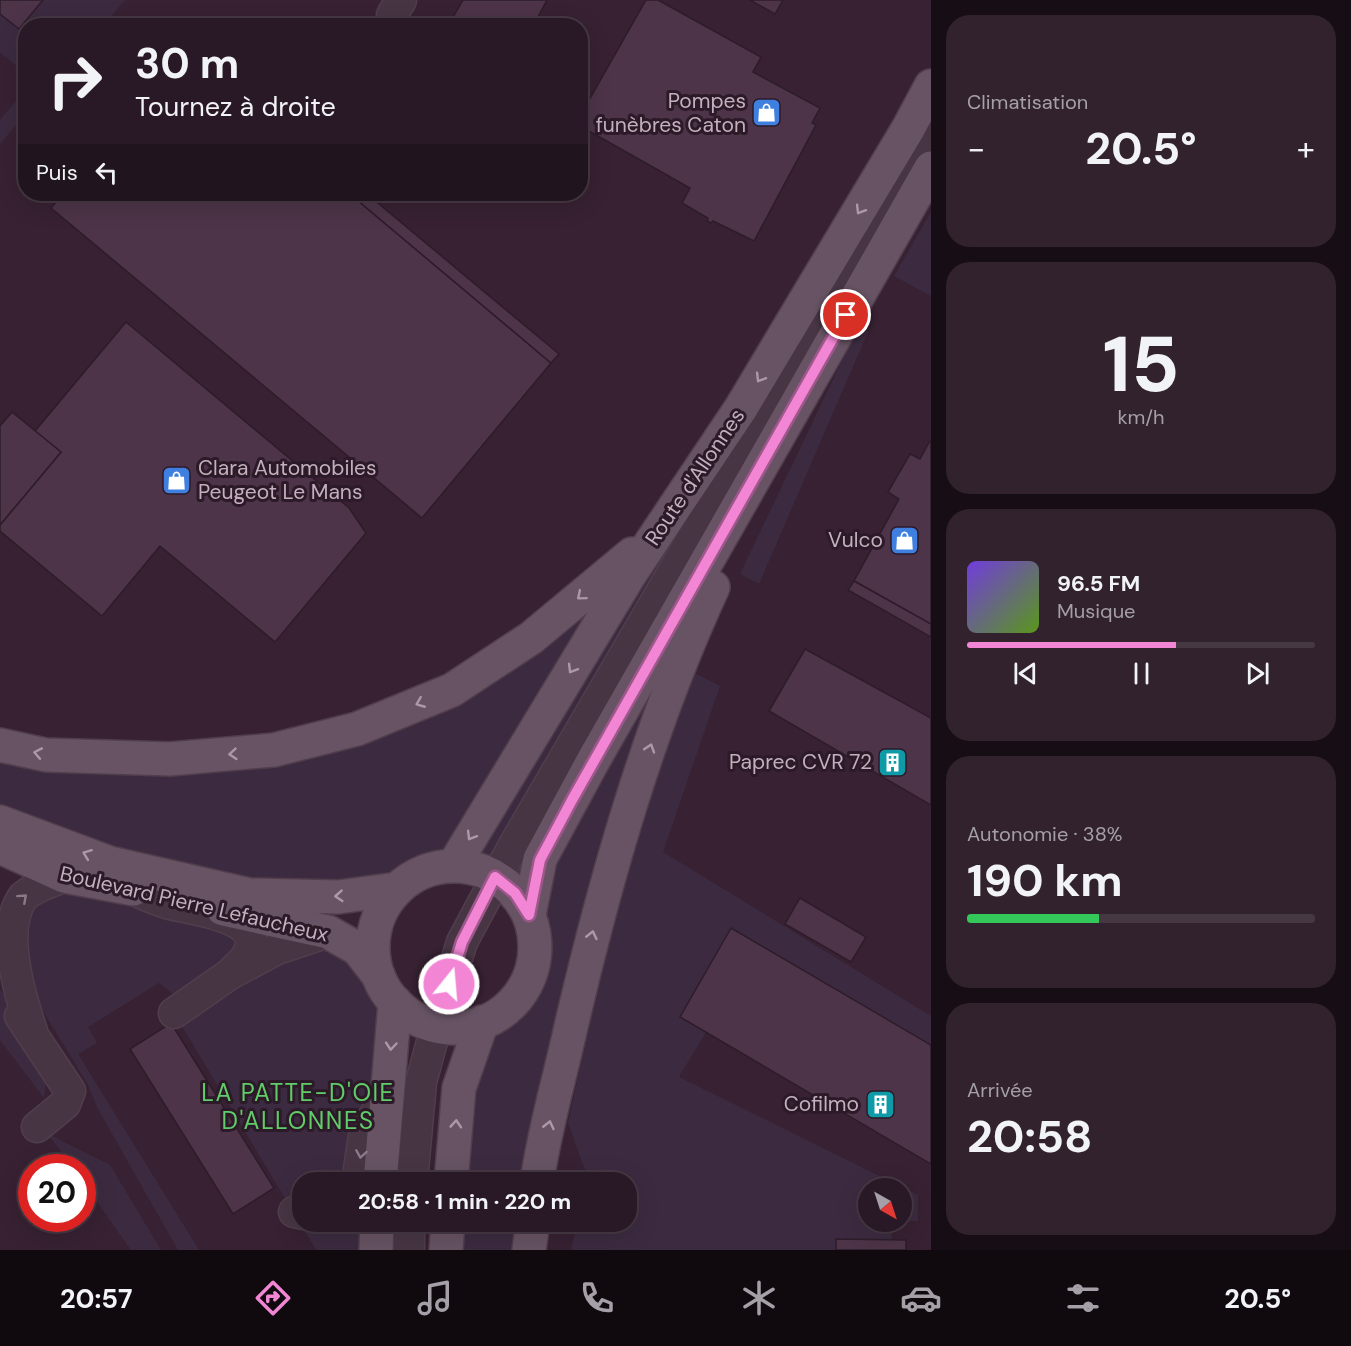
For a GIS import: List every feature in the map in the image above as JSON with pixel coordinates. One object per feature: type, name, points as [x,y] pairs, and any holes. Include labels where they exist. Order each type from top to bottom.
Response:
[{"type":"main road","name":"Route d'Allonnes","points":[[454,865],[630,574],[746,401],[908,129],[931,86]]},
{"type":"main road","points":[[529,915],[540,860],[593,761],[780,429],[931,168]]},
{"type":"main road","points":[[539,1172],[597,915],[651,744],[684,650],[742,526],[780,429]]},
{"type":"main road","points":[[0,745],[46,755],[170,759],[274,750],[357,729],[452,690],[531,638],[632,554],[683,496]]},
{"type":"main road","name":"Boulevard Pierre Lefaucheux","points":[[0,822],[110,863],[250,895],[338,897],[398,889]]},
{"type":"main road","name":"Boulevard Pierre Lefaucheux","points":[[0,848],[64,876],[127,887],[328,932],[358,949],[386,988],[416,1018],[436,1027]]},
{"type":"main road","points":[[381,1172],[388,1090],[386,988],[373,945],[380,914],[398,889],[423,872],[454,865],[475,868],[495,877],[515,893],[529,915],[535,946],[535,960],[529,978],[510,1005],[497,1016],[460,1027],[436,1027]]},
{"type":"main road","points":[[452,1172],[459,1088],[482,1022]]},
{"type":"main road","points":[[376,1250],[377,1232]]},
{"type":"main road","points":[[446,1250],[447,1232]]},
{"type":"main road","points":[[529,1250],[531,1232]]},
{"type":"street","points":[[413,1172],[422,1082],[462,942],[495,877],[931,129]]},
{"type":"street","points":[[32,1031],[6,961],[9,923],[15,905],[25,895],[64,876]]},
{"type":"street","points":[[127,887],[168,903],[226,917],[245,928],[251,942],[248,953],[230,974]]},
{"type":"street","points":[[174,1013],[230,974],[277,949],[328,932]]},
{"type":"street","points":[[0,989],[32,1031],[70,1091],[65,1104],[37,1127]]},
{"type":"street","points":[[359,1172],[364,1136],[388,1090]]},
{"type":"street","points":[[409,1232],[409,1250]]},
{"type":"shaded area","points":[[0,0],[125,0],[109,18],[18,18],[18,67],[0,52]]},
{"type":"shaded area","points":[[18,98],[18,122],[0,144],[0,120]]},
{"type":"shaded area","points":[[931,212],[931,296],[894,276]]},
{"type":"shaded area","points":[[860,323],[868,332],[759,584],[740,574]]},
{"type":"shaded area","points":[[716,471],[495,877],[473,870],[452,867],[431,870],[410,879],[250,895],[0,822],[0,745],[170,759],[452,690]]},
{"type":"shaded area","points":[[742,526],[684,650],[540,1172],[453,1172],[482,1022],[497,1016],[510,1005],[529,979],[535,960],[533,929],[540,859]]},
{"type":"shaded area","points":[[694,673],[720,686],[663,852],[931,1016],[931,1045],[732,928],[680,1016],[706,1032],[679,1077],[884,1178],[858,1178],[858,1232],[892,1232],[892,1240],[836,1239],[836,1250],[571,1250],[575,1232],[637,1232],[637,1172],[586,1172],[568,1123],[605,953],[663,750]]},
{"type":"shaded area","points":[[63,888],[145,903],[230,934],[236,947],[234,958],[177,997],[159,983],[88,1027],[97,1043],[78,1054],[199,1250],[178,1250],[98,1109],[87,1083],[16,967],[25,912]]},
{"type":"shaded area","points":[[245,928],[328,932],[386,989],[380,1172],[292,1172],[292,1210],[174,1013],[230,974]]},
{"type":"shaded area","points":[[0,989],[12,1006],[46,1080],[44,1098],[0,1040]]},
{"type":"shaded area","points":[[48,1134],[88,1154],[63,1154]]},
{"type":"shaded area","points":[[96,1158],[110,1165],[161,1250],[131,1250],[96,1200]]},
{"type":"shaded area","points":[[912,1192],[918,1195],[918,1221],[912,1221]]},
{"type":"shaded area","points":[[305,1232],[377,1232],[376,1250],[316,1250]]},
{"type":"shaded area","points":[[447,1232],[531,1232],[529,1250],[446,1250]]},
{"type":"building","points":[[0,0],[43,0],[28,18],[18,18],[18,28],[0,14]]},
{"type":"building","points":[[463,0],[547,0],[537,18],[453,18]]},
{"type":"building","points":[[646,0],[658,0],[761,57],[753,72],[820,108],[812,123],[816,125],[754,241],[713,221],[711,223],[707,221],[708,218],[682,203],[690,188],[588,131],[588,102]]},
{"type":"building","points":[[750,0],[783,0],[775,14]]},
{"type":"building","points":[[57,201],[358,201],[551,363],[422,518],[51,208]]},
{"type":"building","points":[[358,201],[375,201],[559,354],[551,363]]},
{"type":"building","name":"Clara Automobiles Peugeot Le Mans","points":[[126,322],[349,508],[366,533],[275,642],[160,546],[102,616],[0,531],[0,525],[61,452],[35,431]]},
{"type":"building","points":[[12,412],[61,452],[0,525],[0,426]]},
{"type":"building","name":"Vulco","points":[[931,439],[931,624],[854,581],[899,499],[888,492],[910,454],[920,459]]},
{"type":"building","points":[[854,581],[931,624],[931,637],[848,590]]},
{"type":"building","name":"Paprec CVR 72","points":[[805,649],[931,718],[931,805],[769,711]]},
{"type":"building","points":[[800,898],[866,937],[851,962],[785,924]]},
{"type":"building","name":"Cofilmo","points":[[731,928],[931,1045],[931,1164],[680,1017]]},
{"type":"building","points":[[171,1023],[274,1188],[233,1214],[130,1049]]},
{"type":"building","points":[[836,1239],[906,1240],[906,1250],[836,1250]]},
{"type":"place","name":"Pompes funèbres Caton","points":[[767,113]]},
{"type":"place","name":"Clara Automobiles Peugeot Le Mans","points":[[177,480]]},
{"type":"place","name":"Vulco","points":[[904,540]]},
{"type":"place","name":"Paprec CVR 72","points":[[893,762]]},
{"type":"place","name":"Cofilmo","points":[[880,1104]]},
{"type":"district","name":"LA PATTE-D'OIE D'ALLONNES","points":[[298,1106]]},
{"type":"route","points":[[449,984],[462,942],[495,877],[507,884],[529,915],[540,860],[616,719],[846,315]]}]
